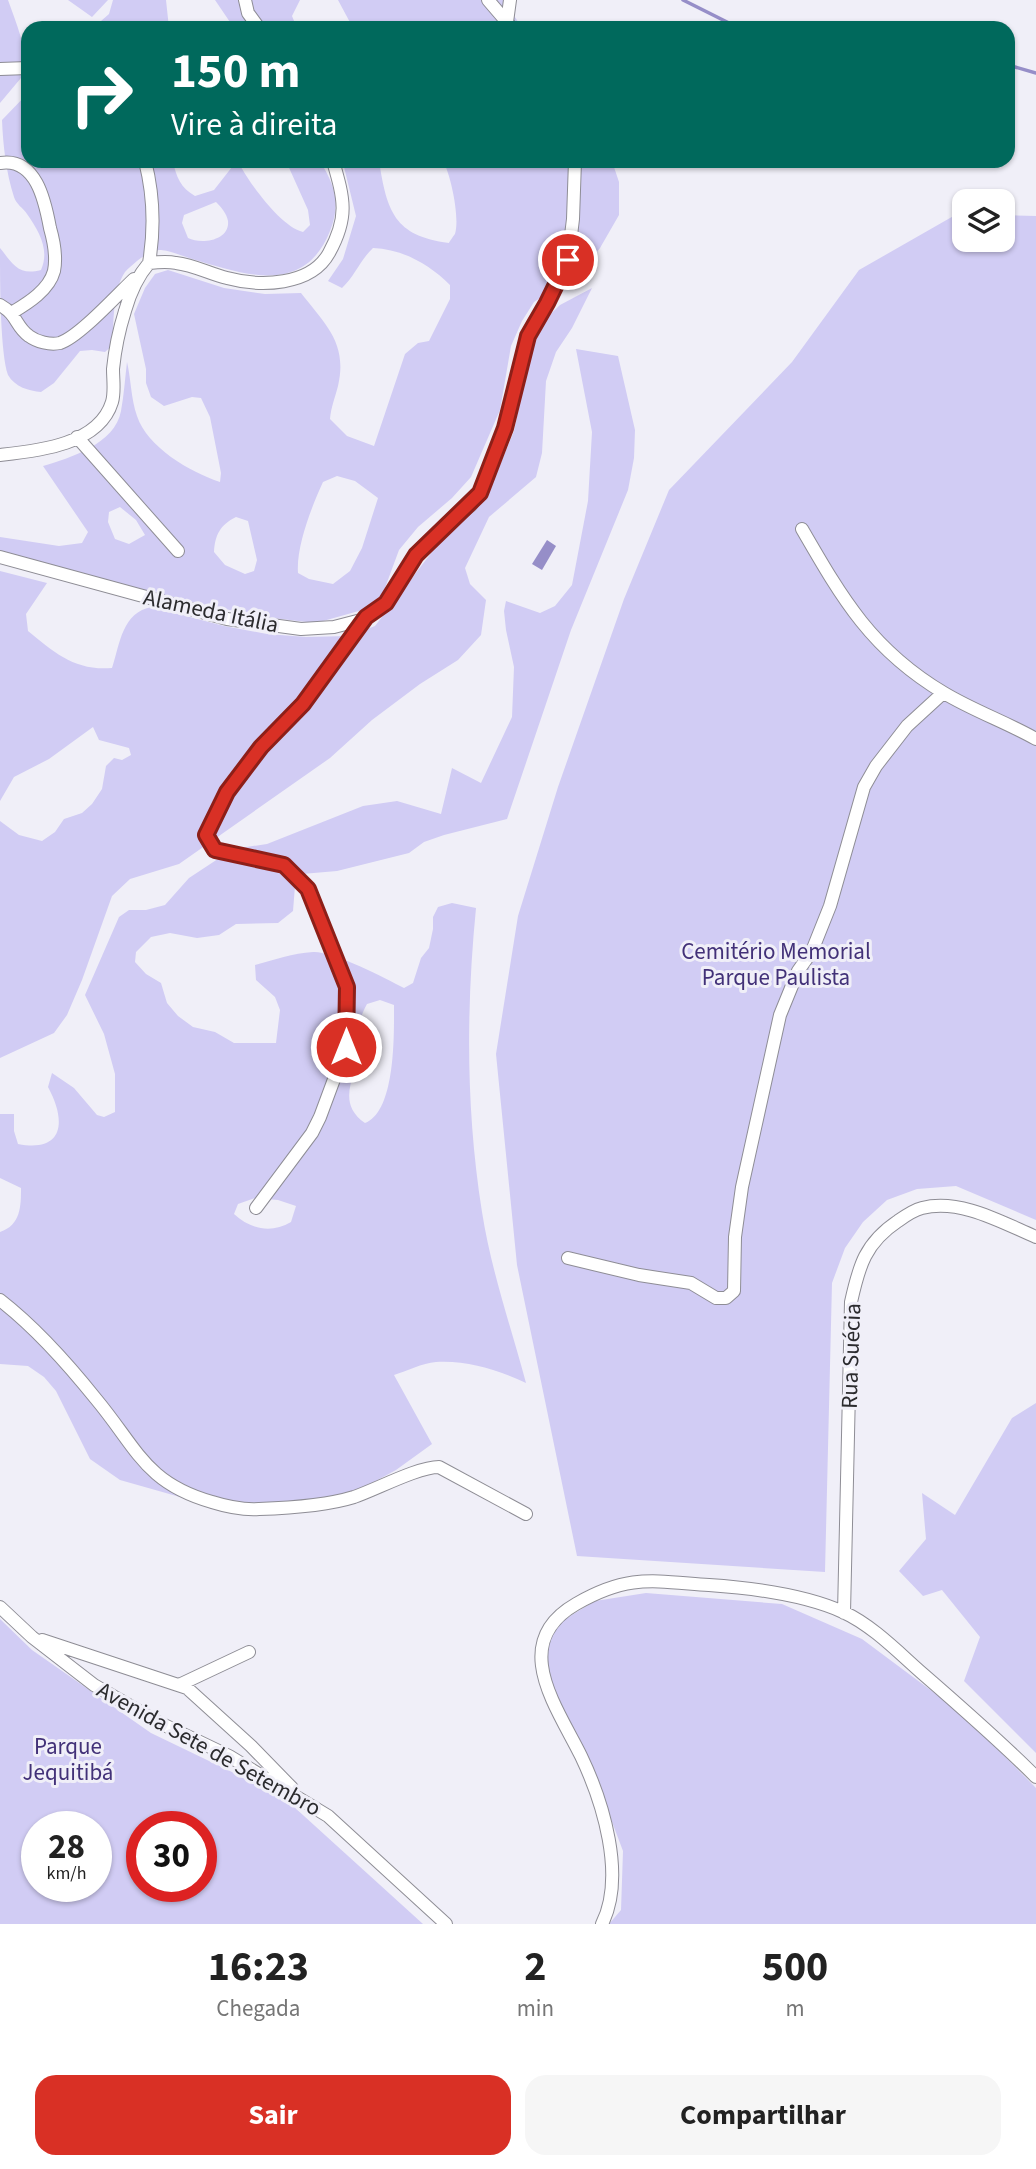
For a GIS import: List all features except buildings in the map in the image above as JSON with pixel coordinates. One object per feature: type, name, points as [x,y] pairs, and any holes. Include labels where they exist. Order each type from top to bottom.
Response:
[{"type":"street","points":[[245,0],[254,21]]},
{"type":"street","points":[[488,0],[506,21]]},
{"type":"street","points":[[509,21],[510,0]]},
{"type":"street","points":[[0,69],[21,68]]},
{"type":"street","points":[[0,163],[10,162],[21,168]]},
{"type":"street","points":[[13,312],[31,301],[48,283],[54,272],[55,250],[41,189],[28,171],[22,168]]},
{"type":"street","points":[[0,305],[13,312],[17,323],[29,336],[48,344],[62,342],[80,330],[149,263],[154,231],[153,192],[147,168]]},
{"type":"street","points":[[149,263],[180,263],[228,279],[248,282],[286,281],[308,275],[323,265],[343,224],[342,195],[335,168]]},
{"type":"street","name":"Alameda Itália","points":[[0,556],[227,619],[301,629],[334,627],[366,617],[386,603],[416,555],[480,493],[505,428],[528,336],[568,260],[575,168]]},
{"type":"street","points":[[0,455],[53,446],[77,438],[97,425],[107,413],[113,400],[113,369],[118,334],[139,274]]},
{"type":"street","points":[[77,438],[178,551]]},
{"type":"street","points":[[802,529],[837,591],[880,646],[943,693],[1036,738]]},
{"type":"street","points":[[256,1208],[312,1133],[320,1117],[346,1047],[347,987],[308,889],[284,865],[215,850],[206,835],[227,792],[261,747],[303,704],[366,617]]},
{"type":"street","points":[[568,1258],[639,1275],[691,1283],[716,1298],[726,1298],[734,1291],[735,1237],[742,1187],[780,1015],[798,971],[812,951],[830,906],[864,787],[876,766],[908,726],[943,693]]},
{"type":"street","name":"Rua Suécia","points":[[844,1613],[851,1303],[862,1259],[882,1232],[920,1208],[940,1206],[966,1210],[1036,1237]]},
{"type":"street","points":[[0,1300],[63,1360],[99,1402],[129,1444],[162,1480],[188,1495],[231,1507],[257,1510],[321,1503],[350,1498],[429,1467],[439,1467],[526,1514]]},
{"type":"street","points":[[602,1924],[607,1914],[612,1883],[608,1835],[599,1799],[543,1678],[542,1647],[549,1627],[569,1609],[592,1595],[619,1584],[645,1580],[724,1586],[790,1596],[844,1613],[894,1649],[996,1738],[1036,1777]]},
{"type":"street","name":"Avenida Sete de Setembro","points":[[0,1607],[32,1637],[94,1685],[158,1722],[229,1756],[328,1816],[446,1924]]},
{"type":"street","points":[[32,1637],[187,1688],[251,1746],[304,1801]]},
{"type":"street","points":[[179,1685],[249,1652]]},
{"type":"green space","points":[[0,0],[8,0],[21,38],[21,78],[0,103]]},
{"type":"green space","points":[[68,0],[108,0],[92,17]]},
{"type":"green space","points":[[113,0],[166,0],[168,21],[101,21],[109,14]]},
{"type":"green space","points":[[215,0],[300,0],[292,16],[294,21],[229,21]]},
{"type":"green space","points":[[338,0],[504,0],[518,21],[349,21]]},
{"type":"green space","points":[[21,100],[21,168],[175,168],[180,182],[195,196],[214,190],[231,168],[242,168],[276,214],[303,232],[310,225],[308,210],[289,168],[324,168],[335,195],[335,212],[330,231],[319,252],[305,265],[288,273],[251,274],[158,250],[139,259],[125,272],[118,288],[114,307],[113,345],[105,352],[80,351],[54,383],[41,392],[18,385],[8,375],[5,364],[0,248],[21,270],[33,271],[41,270],[44,248],[36,227],[16,202],[5,158],[2,120]],"holes":[[[216,202],[228,221],[225,233],[220,237],[207,241],[188,238],[182,223],[184,215]]]},
{"type":"green space","points":[[344,168],[380,168],[390,207],[396,218],[416,234],[449,243],[455,234],[456,208],[446,168],[614,168],[619,182],[619,215],[600,248],[583,270],[534,302],[522,321],[511,346],[500,410],[471,477],[452,498],[418,527],[399,550],[382,596],[373,607],[316,623],[263,617],[116,586],[0,553],[0,537],[59,546],[82,543],[88,532],[43,466],[90,448],[110,432],[121,411],[127,362],[137,416],[150,438],[183,465],[220,482],[221,473],[210,417],[201,398],[192,397],[164,406],[151,397],[146,383],[146,369],[134,314],[145,288],[155,274],[168,270],[224,288],[265,294],[301,293],[332,335],[340,358],[338,386],[330,419],[347,436],[374,446],[405,354],[418,343],[429,341],[450,299],[450,285],[433,270],[414,259],[394,251],[373,248],[342,288],[328,281],[343,259],[356,216]],"holes":[[[337,476],[355,481],[378,498],[362,548],[350,571],[333,584],[309,579],[298,573],[298,562],[302,539],[323,482]],[[120,507],[136,520],[145,535],[129,544],[115,539],[108,522],[109,512]],[[236,517],[248,521],[257,560],[254,571],[245,574],[225,565],[214,552],[219,531]]]},
{"type":"green space","name":"Cemitério Memorial Parque Paulista","points":[[1015,215],[1036,216],[1036,1220],[956,1186],[917,1189],[887,1200],[863,1222],[845,1248],[832,1283],[825,1572],[577,1556],[517,1265],[496,1054],[518,916],[558,787],[624,599],[669,490],[792,362],[859,270],[952,217],[952,252],[1015,252]]},
{"type":"green space","points":[[592,288],[572,328],[556,352],[546,381],[542,453],[536,477],[489,517],[465,568],[470,584],[486,600],[481,635],[458,660],[372,720],[330,758],[179,864],[130,879],[112,896],[82,980],[67,1015],[54,1033],[0,1058],[0,821],[19,835],[42,841],[55,832],[64,819],[82,813],[92,804],[102,789],[106,766],[114,758],[122,760],[131,755],[129,748],[99,740],[93,727],[49,759],[14,777],[0,801],[0,571],[47,583],[26,614],[28,631],[66,659],[87,667],[112,668],[128,622],[142,610],[152,607],[267,634],[349,636],[375,626],[435,548],[475,508],[492,484],[514,431],[535,329],[560,305]]},
{"type":"green space","points":[[576,349],[618,356],[635,430],[634,458],[628,490],[571,630],[507,819],[444,835],[424,842],[409,853],[337,871],[302,874],[295,886],[293,911],[278,923],[236,924],[219,935],[197,938],[170,933],[151,937],[136,952],[135,962],[146,974],[161,983],[167,1003],[193,1027],[215,1032],[234,1043],[276,1043],[280,1010],[275,997],[256,980],[255,965],[298,954],[322,953],[359,966],[404,988],[413,983],[421,958],[429,948],[433,917],[438,907],[452,903],[476,908],[470,984],[469,1060],[477,1174],[491,1255],[526,1383],[482,1367],[447,1362],[425,1364],[394,1375],[432,1444],[396,1470],[348,1496],[240,1514],[120,1480],[90,1459],[56,1391],[44,1377],[28,1366],[0,1364],[0,1232],[16,1220],[21,1188],[0,1178],[0,1114],[14,1114],[14,1131],[18,1144],[45,1144],[53,1139],[59,1122],[58,1111],[48,1087],[52,1073],[74,1088],[97,1115],[104,1117],[115,1112],[115,1074],[104,1034],[85,995],[119,917],[129,910],[146,910],[165,905],[189,878],[233,849],[267,844],[363,806],[397,801],[441,814],[452,768],[481,783],[512,717],[514,667],[506,630],[506,601],[540,613],[555,606],[572,585],[588,501],[592,432]],"holes":[[[380,1000],[394,1005],[391,1070],[383,1103],[375,1116],[365,1123],[351,1106],[350,1088],[361,1047],[360,1022],[363,1012],[367,1004]],[[255,1198],[278,1200],[296,1206],[291,1222],[268,1229],[247,1223],[234,1214],[238,1204]]]},
{"type":"green space","points":[[1036,1403],[1036,1753],[964,1681],[980,1637],[942,1590],[923,1596],[899,1571],[926,1539],[922,1493],[955,1515],[1012,1418]]},
{"type":"green space","points":[[646,1593],[782,1604],[862,1639],[964,1715],[1036,1788],[1036,1924],[609,1924],[621,1910],[623,1851],[588,1758],[550,1686],[546,1650],[557,1624],[595,1601]]},
{"type":"green space","name":"Parque Jequitibá","points":[[0,1619],[32,1650],[151,1733],[234,1773],[293,1806],[423,1924],[0,1924]]},
{"type":"shaded area","points":[[547,540],[556,546],[542,570],[532,564]]},
{"type":"waterway","points":[[683,0],[725,21]]},
{"type":"waterway","points":[[1015,67],[1036,73]]},
{"type":"route","points":[[346,1047],[347,987],[308,889],[284,865],[215,850],[206,835],[227,792],[261,747],[303,704],[366,617],[386,603],[416,555],[471,505],[480,493],[505,428],[521,370],[524,345],[568,260]]}]
